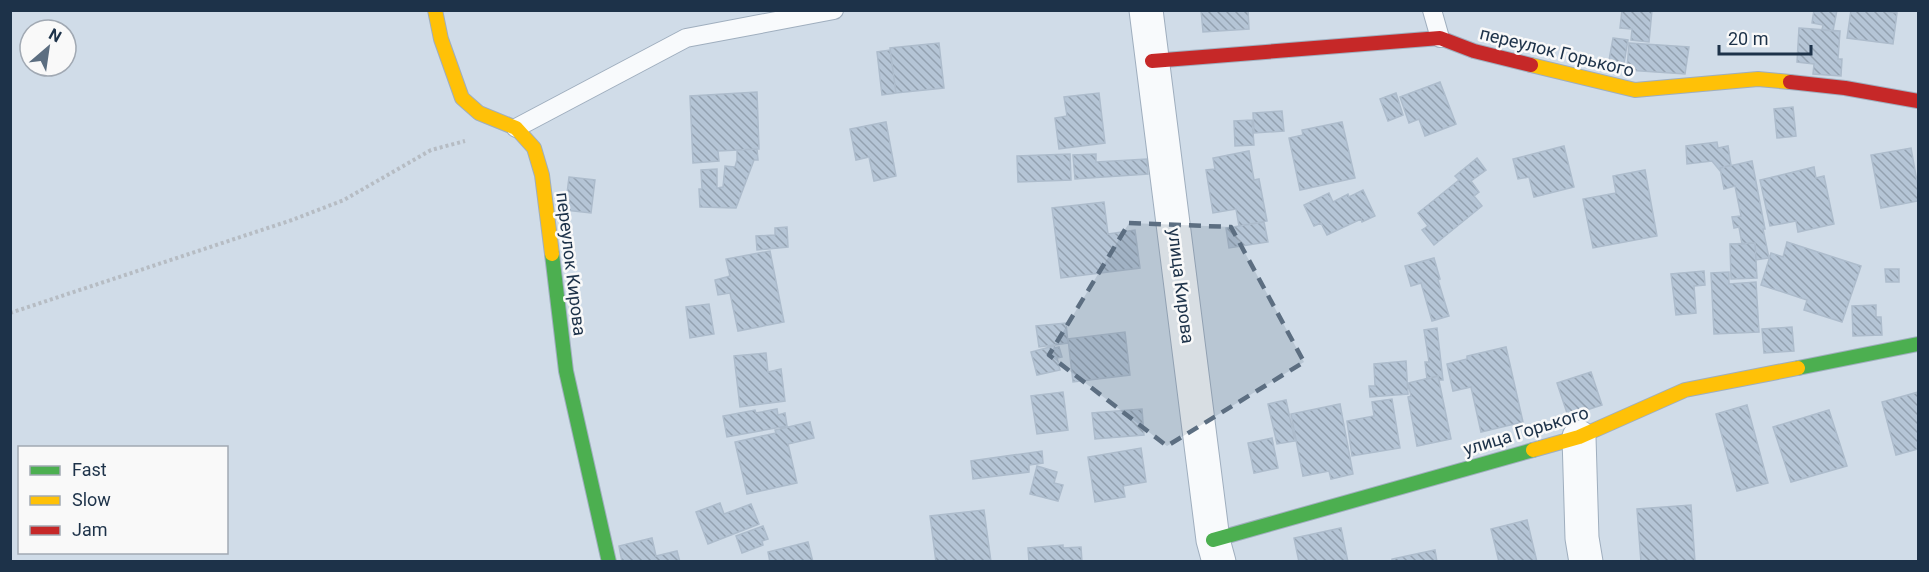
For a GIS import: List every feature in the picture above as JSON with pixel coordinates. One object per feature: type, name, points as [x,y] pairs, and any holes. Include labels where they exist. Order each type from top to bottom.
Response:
[{"type":"street","name":"переулок Кирова","points":[[435,10],[441,39],[462,98],[479,113],[516,128],[534,148],[542,175],[566,371],[609,561]]},
{"type":"street","name":"улица Кирова","points":[[1146,10],[1216,551]]},
{"type":"street","name":"переулок Горького","points":[[1152,61],[1440,38],[1473,51],[1635,90],[1758,80],[1845,88],[1918,101]]},
{"type":"street","name":"улица Горького","points":[[1216,551],[1579,437],[1685,390],[1918,344]]},
{"type":"street","points":[[1579,437],[1582,538],[1586,561]]},
{"type":"lane","points":[[516,128],[686,38],[834,10]]},
{"type":"lane","points":[[1432,10],[1440,38]]},
{"type":"path","points":[[10,313],[292,220],[344,200],[431,150],[516,128]]},
{"type":"highlighted area","points":[[1129,223],[1231,227],[1304,362],[1167,446],[1049,355]]},
{"type":"building","points":[[1201,10],[1248,10],[1249,29],[1203,32]]},
{"type":"building","points":[[1622,10],[1652,10],[1649,42],[1631,40],[1632,29],[1620,28]]},
{"type":"building","points":[[1814,10],[1837,10],[1833,31],[1822,30],[1823,25],[1812,23]]},
{"type":"building","points":[[1851,10],[1897,13],[1893,44],[1847,38]]},
{"type":"building","points":[[1799,28],[1840,31],[1838,59],[1842,59],[1841,76],[1813,74],[1814,64],[1797,62]]},
{"type":"building","points":[[1613,38],[1628,40],[1623,69],[1608,66]]},
{"type":"building","points":[[939,43],[944,88],[896,93],[890,48]]},
{"type":"building","points":[[1629,43],[1689,47],[1685,74],[1627,70]]},
{"type":"building","points":[[890,50],[896,93],[882,95],[877,52]]},
{"type":"building","points":[[1440,82],[1456,124],[1425,136],[1419,119],[1409,123],[1400,97]]},
{"type":"building","points":[[757,92],[759,149],[718,151],[719,161],[693,163],[690,96]]},
{"type":"building","points":[[1099,93],[1105,143],[1059,149],[1055,118],[1067,116],[1064,97]]},
{"type":"building","points":[[1396,93],[1403,115],[1388,121],[1380,99]]},
{"type":"building","points":[[1793,107],[1796,136],[1777,138],[1774,109]]},
{"type":"building","points":[[1282,111],[1284,131],[1254,133],[1253,113]]},
{"type":"building","points":[[1252,120],[1254,145],[1235,146],[1234,121]]},
{"type":"building","points":[[886,122],[896,176],[874,181],[869,157],[856,160],[850,129]]},
{"type":"building","points":[[1342,122],[1355,178],[1300,190],[1289,138],[1303,135],[1302,130]]},
{"type":"building","points":[[1717,142],[1718,148],[1728,146],[1731,165],[1720,168],[1721,172],[1712,161],[1687,164],[1686,146]]},
{"type":"building","points":[[1564,146],[1574,187],[1534,197],[1529,177],[1518,179],[1513,159]]},
{"type":"building","points":[[1911,148],[1918,187],[1918,201],[1881,208],[1871,155]]},
{"type":"building","points":[[757,149],[758,160],[754,160],[736,208],[700,207],[701,170],[717,169],[717,188],[723,187],[725,166],[735,167],[737,150]]},
{"type":"building","points":[[1249,151],[1254,180],[1259,179],[1267,221],[1239,226],[1236,209],[1213,213],[1206,170],[1215,169],[1213,158]]},
{"type":"building","points":[[1070,154],[1071,180],[1018,182],[1017,156]]},
{"type":"building","points":[[1096,154],[1096,162],[1147,159],[1148,174],[1075,179],[1073,155]]},
{"type":"building","points":[[1477,158],[1486,170],[1471,181],[1479,192],[1474,196],[1482,206],[1434,245],[1422,230],[1428,226],[1418,213],[1459,180],[1455,176]]},
{"type":"building","points":[[1752,161],[1769,258],[1756,260],[1755,243],[1742,244],[1739,227],[1734,228],[1732,217],[1741,216],[1735,186],[1724,189],[1720,168]]},
{"type":"building","points":[[1814,167],[1816,178],[1824,176],[1834,224],[1798,232],[1796,221],[1770,226],[1760,180]]},
{"type":"building","points":[[1645,170],[1657,236],[1593,248],[1583,199],[1616,193],[1613,176]]},
{"type":"building","points":[[569,177],[595,180],[591,213],[565,210]]},
{"type":"building","points":[[1363,190],[1375,216],[1362,222],[1361,219],[1327,235],[1321,223],[1314,226],[1304,205],[1329,193],[1333,202],[1348,194],[1349,197]]},
{"type":"building","points":[[1104,202],[1108,234],[1135,230],[1140,268],[1061,278],[1052,208]]},
{"type":"building","points":[[1264,222],[1268,242],[1229,248],[1226,228]]},
{"type":"building","points":[[787,227],[788,247],[757,250],[756,236],[775,235],[775,228]]},
{"type":"building","points":[[1787,242],[1861,266],[1842,322],[1804,310],[1807,300],[1761,285],[1771,253],[1783,257]]},
{"type":"building","points":[[1755,243],[1757,278],[1731,279],[1730,244]]},
{"type":"building","points":[[770,251],[784,322],[738,331],[730,293],[718,295],[715,280],[730,276],[726,259]]},
{"type":"building","points":[[1434,258],[1449,316],[1432,321],[1421,283],[1411,286],[1405,266]]},
{"type":"building","points":[[1885,269],[1899,269],[1899,282],[1886,282]]},
{"type":"building","points":[[1704,271],[1705,285],[1694,286],[1696,313],[1676,315],[1671,274]]},
{"type":"building","points":[[1729,272],[1729,284],[1756,282],[1759,332],[1714,334],[1711,273]]},
{"type":"building","points":[[709,304],[714,334],[690,338],[686,307]]},
{"type":"building","points":[[1876,305],[1876,317],[1881,317],[1882,335],[1853,336],[1852,306]]},
{"type":"building","points":[[1066,323],[1068,343],[1039,347],[1036,326]]},
{"type":"building","points":[[1792,327],[1794,351],[1764,353],[1762,329]]},
{"type":"building","points":[[1437,328],[1443,380],[1439,380],[1438,376],[1427,379],[1425,362],[1429,362],[1424,330]]},
{"type":"building","points":[[1125,332],[1130,375],[1073,382],[1068,339]]},
{"type":"building","points":[[1054,346],[1059,347],[1062,357],[1057,358],[1060,370],[1037,375],[1031,352]]},
{"type":"building","points":[[1506,347],[1523,422],[1481,432],[1471,387],[1453,391],[1447,364],[1467,359],[1467,356]]},
{"type":"building","points":[[766,353],[768,372],[781,369],[785,401],[740,407],[734,356]]},
{"type":"building","points":[[1406,361],[1408,394],[1370,397],[1369,386],[1375,386],[1374,364]]},
{"type":"building","points":[[1591,372],[1602,405],[1568,416],[1557,383]]},
{"type":"building","points":[[1438,376],[1451,439],[1417,446],[1408,397],[1411,396],[1408,383]]},
{"type":"building","points":[[1063,392],[1068,430],[1037,434],[1031,396]]},
{"type":"building","points":[[1918,392],[1918,449],[1896,455],[1882,402]]},
{"type":"building","points":[[1392,399],[1400,448],[1352,456],[1347,421],[1374,416],[1372,402]]},
{"type":"building","points":[[1286,400],[1295,441],[1277,444],[1268,404]]},
{"type":"building","points":[[1340,404],[1353,474],[1331,479],[1329,471],[1303,476],[1291,414]]},
{"type":"building","points":[[1747,405],[1768,483],[1737,491],[1716,414]]},
{"type":"building","points":[[777,409],[778,415],[785,413],[787,426],[727,437],[723,416],[755,410],[756,413]]},
{"type":"building","points":[[1142,409],[1144,435],[1095,439],[1092,413]]},
{"type":"building","points":[[1829,410],[1847,466],[1791,482],[1773,427]]},
{"type":"building","points":[[810,422],[814,438],[788,444],[797,483],[747,494],[735,442],[776,433],[775,430]]},
{"type":"building","points":[[1272,438],[1278,468],[1254,473],[1248,443]]},
{"type":"building","points":[[1141,448],[1146,482],[1123,486],[1125,497],[1095,502],[1088,457]]},
{"type":"building","points":[[1042,451],[1043,463],[1029,465],[1029,472],[973,479],[971,461]]},
{"type":"building","points":[[1037,466],[1057,472],[1054,483],[1063,485],[1058,501],[1030,494]]},
{"type":"building","points":[[720,503],[724,514],[751,504],[759,524],[708,544],[696,512]]},
{"type":"building","points":[[1691,505],[1695,562],[1641,562],[1637,509]]},
{"type":"building","points":[[984,510],[991,562],[936,562],[930,516]]},
{"type":"building","points":[[1527,520],[1537,562],[1499,562],[1491,529]]},
{"type":"building","points":[[763,526],[768,539],[762,541],[763,545],[742,553],[736,536]]},
{"type":"building","points":[[1341,528],[1348,562],[1299,562],[1294,538]]},
{"type":"building","points":[[652,538],[656,556],[677,551],[680,562],[622,562],[619,546]]},
{"type":"building","points":[[808,542],[813,562],[770,562],[768,552]]},
{"type":"building","points":[[1063,545],[1063,548],[1081,547],[1082,562],[1029,562],[1028,548]]},
{"type":"building","points":[[1435,550],[1437,562],[1392,562],[1392,559]]},
{"type":"traffic: fast","points":[[552,254],[566,371],[609,562]]},
{"type":"traffic: fast","points":[[1798,368],[1918,344]]},
{"type":"traffic: fast","points":[[1213,540],[1533,450]]},
{"type":"traffic: slow","points":[[435,10],[441,39],[462,98],[479,113],[516,128],[534,148],[542,175],[552,254]]},
{"type":"traffic: slow","points":[[1531,65],[1635,90],[1758,79],[1790,82]]},
{"type":"traffic: slow","points":[[1533,450],[1579,437],[1685,390],[1798,368]]},
{"type":"traffic: jam","points":[[1152,61],[1440,38],[1474,51],[1531,65]]},
{"type":"traffic: jam","points":[[1790,82],[1845,88],[1918,101]]}]
